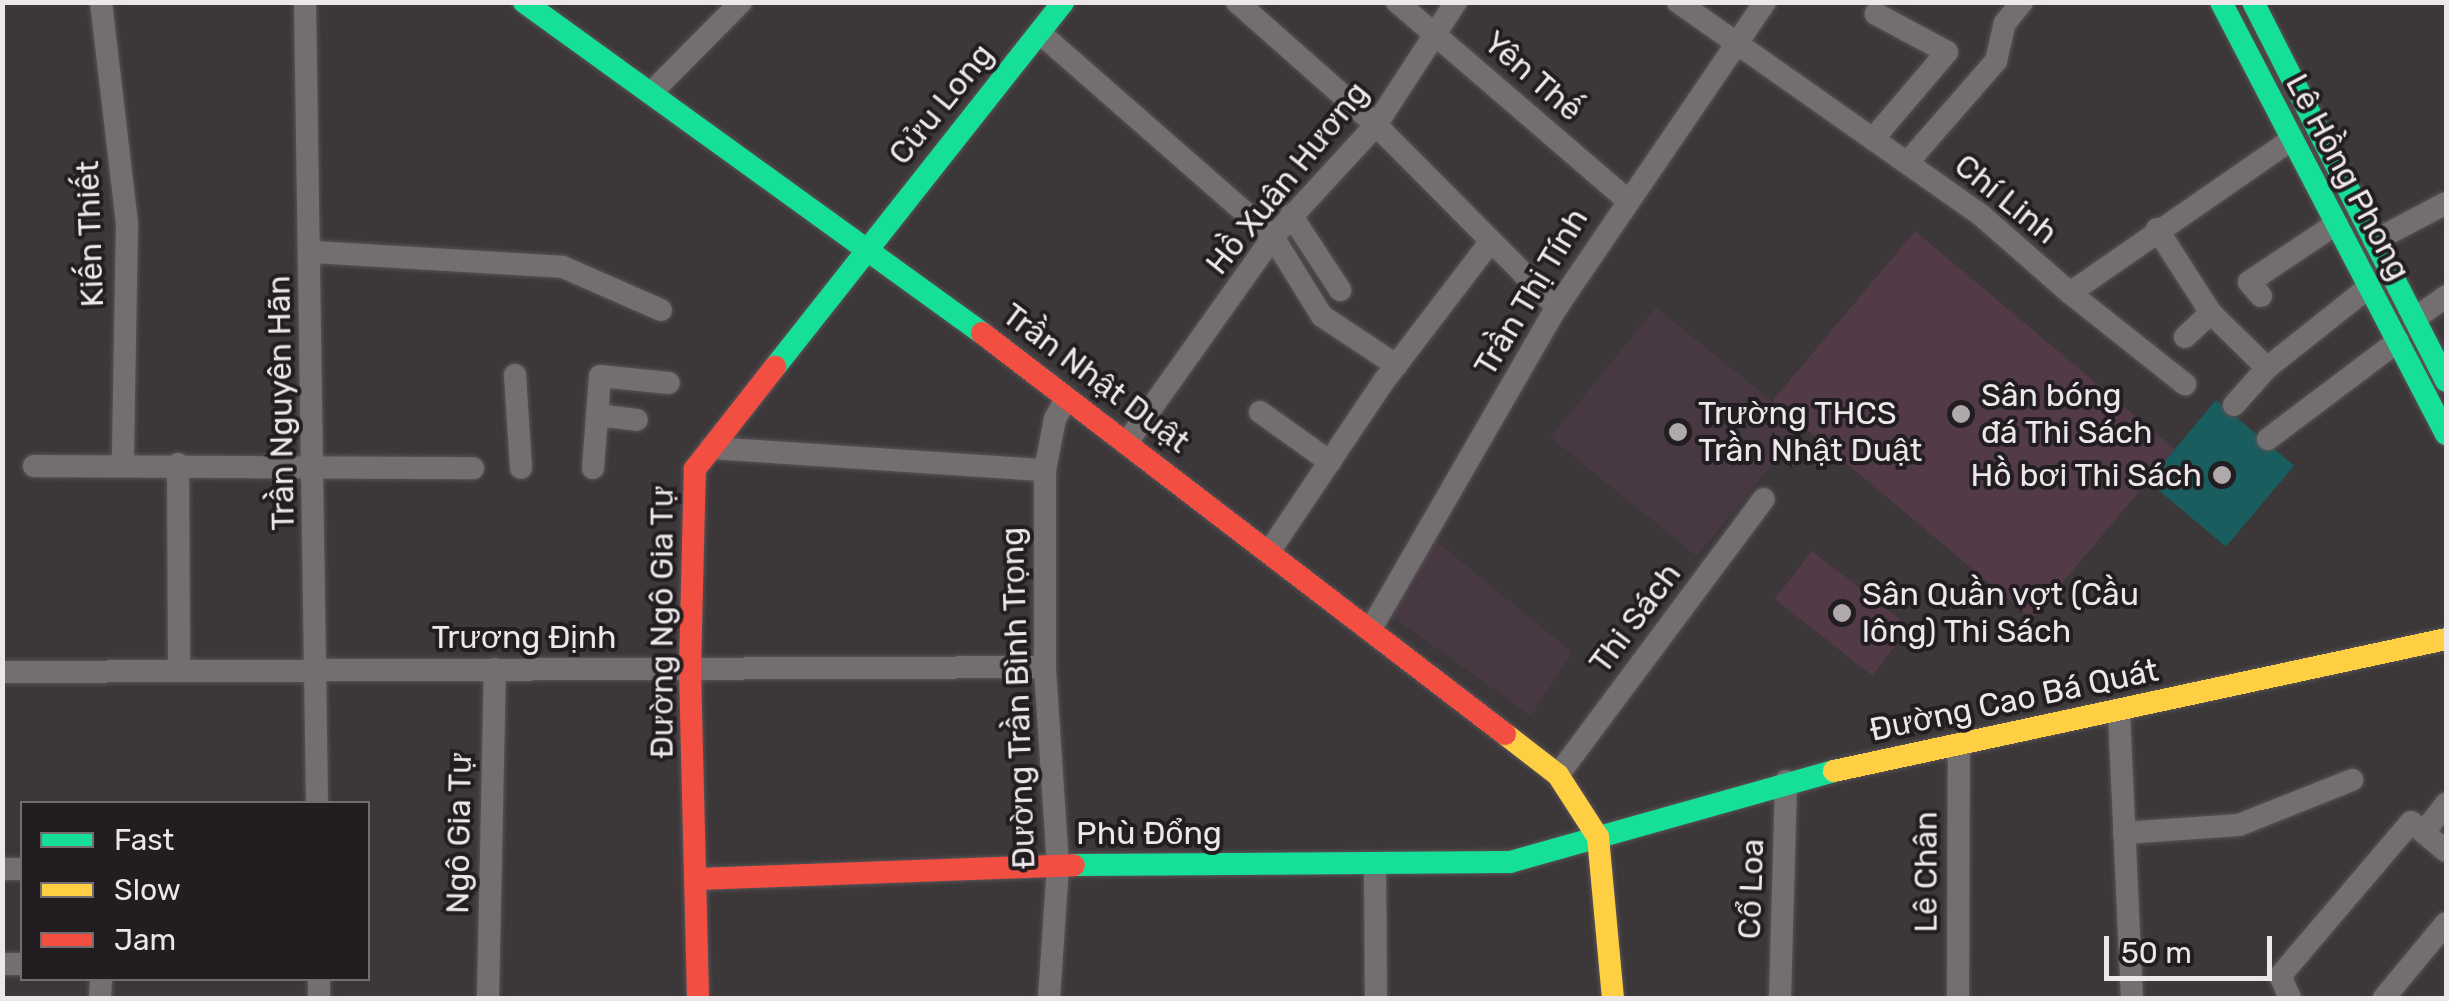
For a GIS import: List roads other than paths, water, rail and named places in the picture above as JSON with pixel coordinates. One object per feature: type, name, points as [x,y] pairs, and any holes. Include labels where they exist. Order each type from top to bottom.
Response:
[{"type":"street","name":"Kiến Thiết","points":[[101,2],[127,223],[123,463]]},
{"type":"street","name":"Trần Nguyên Hãn","points":[[305,2],[312,252],[317,801]]},
{"type":"street","name":"Trần Nhật Duật","points":[[524,2],[868,246],[1372,627],[1558,775],[1582,803],[1598,837]]},
{"type":"street","points":[[651,93],[741,2]]},
{"type":"street","name":"Cửu Long","points":[[868,246],[1063,2]]},
{"type":"street","points":[[1237,2],[1376,125],[1557,307]]},
{"type":"street","name":"Yên Thế","points":[[1397,2],[1626,199]]},
{"type":"street","name":"Hồ Xuân Hương","points":[[1128,441],[1273,237],[1376,125],[1438,37],[1456,2]]},
{"type":"street","name":"Chí Linh","points":[[1678,2],[1982,216],[2184,384]]},
{"type":"street","name":"Trần Thị Tính","points":[[1372,627],[1557,307],[1626,199],[1765,2]]},
{"type":"street","points":[[1907,163],[1996,62],[2005,22],[2022,2]]},
{"type":"street","name":"Lê Hồng Phong","points":[[2221,2],[2446,434]]},
{"type":"street","name":"Lê Hồng Phong","points":[[2253,2],[2446,381]]},
{"type":"street","points":[[1873,138],[1947,52],[1876,14]]},
{"type":"street","points":[[1040,34],[1273,237],[1322,316],[1396,365]]},
{"type":"street","points":[[2070,293],[2292,139]]},
{"type":"street","points":[[2374,241],[2446,203]]},
{"type":"street","points":[[1291,215],[1340,290]]},
{"type":"street","points":[[2260,296],[2249,282],[2336,224]]},
{"type":"street","points":[[2157,229],[2211,313],[2268,368]]},
{"type":"street","points":[[1268,552],[1396,365],[1491,241]]},
{"type":"street","name":"Đường Ngô Gia Tự","points":[[698,998],[690,668],[695,469],[868,246]]},
{"type":"street","points":[[312,252],[454,255],[563,267],[660,310]]},
{"type":"street","points":[[2234,406],[2268,368],[2369,287]]},
{"type":"street","points":[[2414,318],[2446,297]]},
{"type":"street","points":[[2184,337],[2211,313]]},
{"type":"street","points":[[2268,439],[2398,341]]},
{"type":"street","points":[[516,375],[522,468]]},
{"type":"street","points":[[593,468],[600,376],[668,383]]},
{"type":"street","name":"Đường Trần Bình Trọng","points":[[1049,998],[1058,865],[1046,667],[1045,470],[1054,420],[1066,398]]},
{"type":"street","points":[[1260,412],[1330,462]]},
{"type":"street","points":[[597,415],[637,420]]},
{"type":"street","points":[[711,448],[1045,470]]},
{"type":"street","points":[[34,466],[123,463],[473,468]]},
{"type":"street","points":[[178,464],[179,671]]},
{"type":"street","name":"Thi Sách","points":[[1558,775],[1764,499]]},
{"type":"street","name":"Đường Cao Bá Quát","points":[[1598,837],[1786,781],[2444,644]]},
{"type":"street","name":"Trương Định","points":[[2,672],[1046,667]]},
{"type":"street","name":"Ngô Gia Tự","points":[[488,998],[496,670]]},
{"type":"street","points":[[2119,713],[2132,998]]},
{"type":"street","name":"Lê Chân","points":[[1958,998],[1959,745]]},
{"type":"street","points":[[2124,833],[2239,825],[2352,780]]},
{"type":"street","name":"Cổ Loa","points":[[1780,998],[1786,781]]},
{"type":"street","points":[[2424,832],[2446,804]]},
{"type":"street","points":[[2290,998],[2280,976],[2411,822],[2446,851]]},
{"type":"street","points":[[1598,837],[1613,998]]},
{"type":"street","name":"Phù Đổng","points":[[697,879],[1058,865],[1375,866],[1510,862],[1598,837]]},
{"type":"street","points":[[1375,866],[1376,998]]},
{"type":"street","points":[[2384,998],[2446,923]]},
{"type":"water","name":"Hồ bơi Thi Sách","points":[[2216,400],[2294,466],[2226,547],[2148,481]]},
{"type":"place","name":"Sân bóng đá Thi Sách","points":[[1961,414]]},
{"type":"place","name":"Trường THCS Trần Nhật Duật","points":[[1678,432]]},
{"type":"place","name":"Hồ bơi Thi Sách","points":[[2222,475]]},
{"type":"place","name":"Sân Quần vợt (Cầu lông) Thi Sách","points":[[1842,613]]}]
